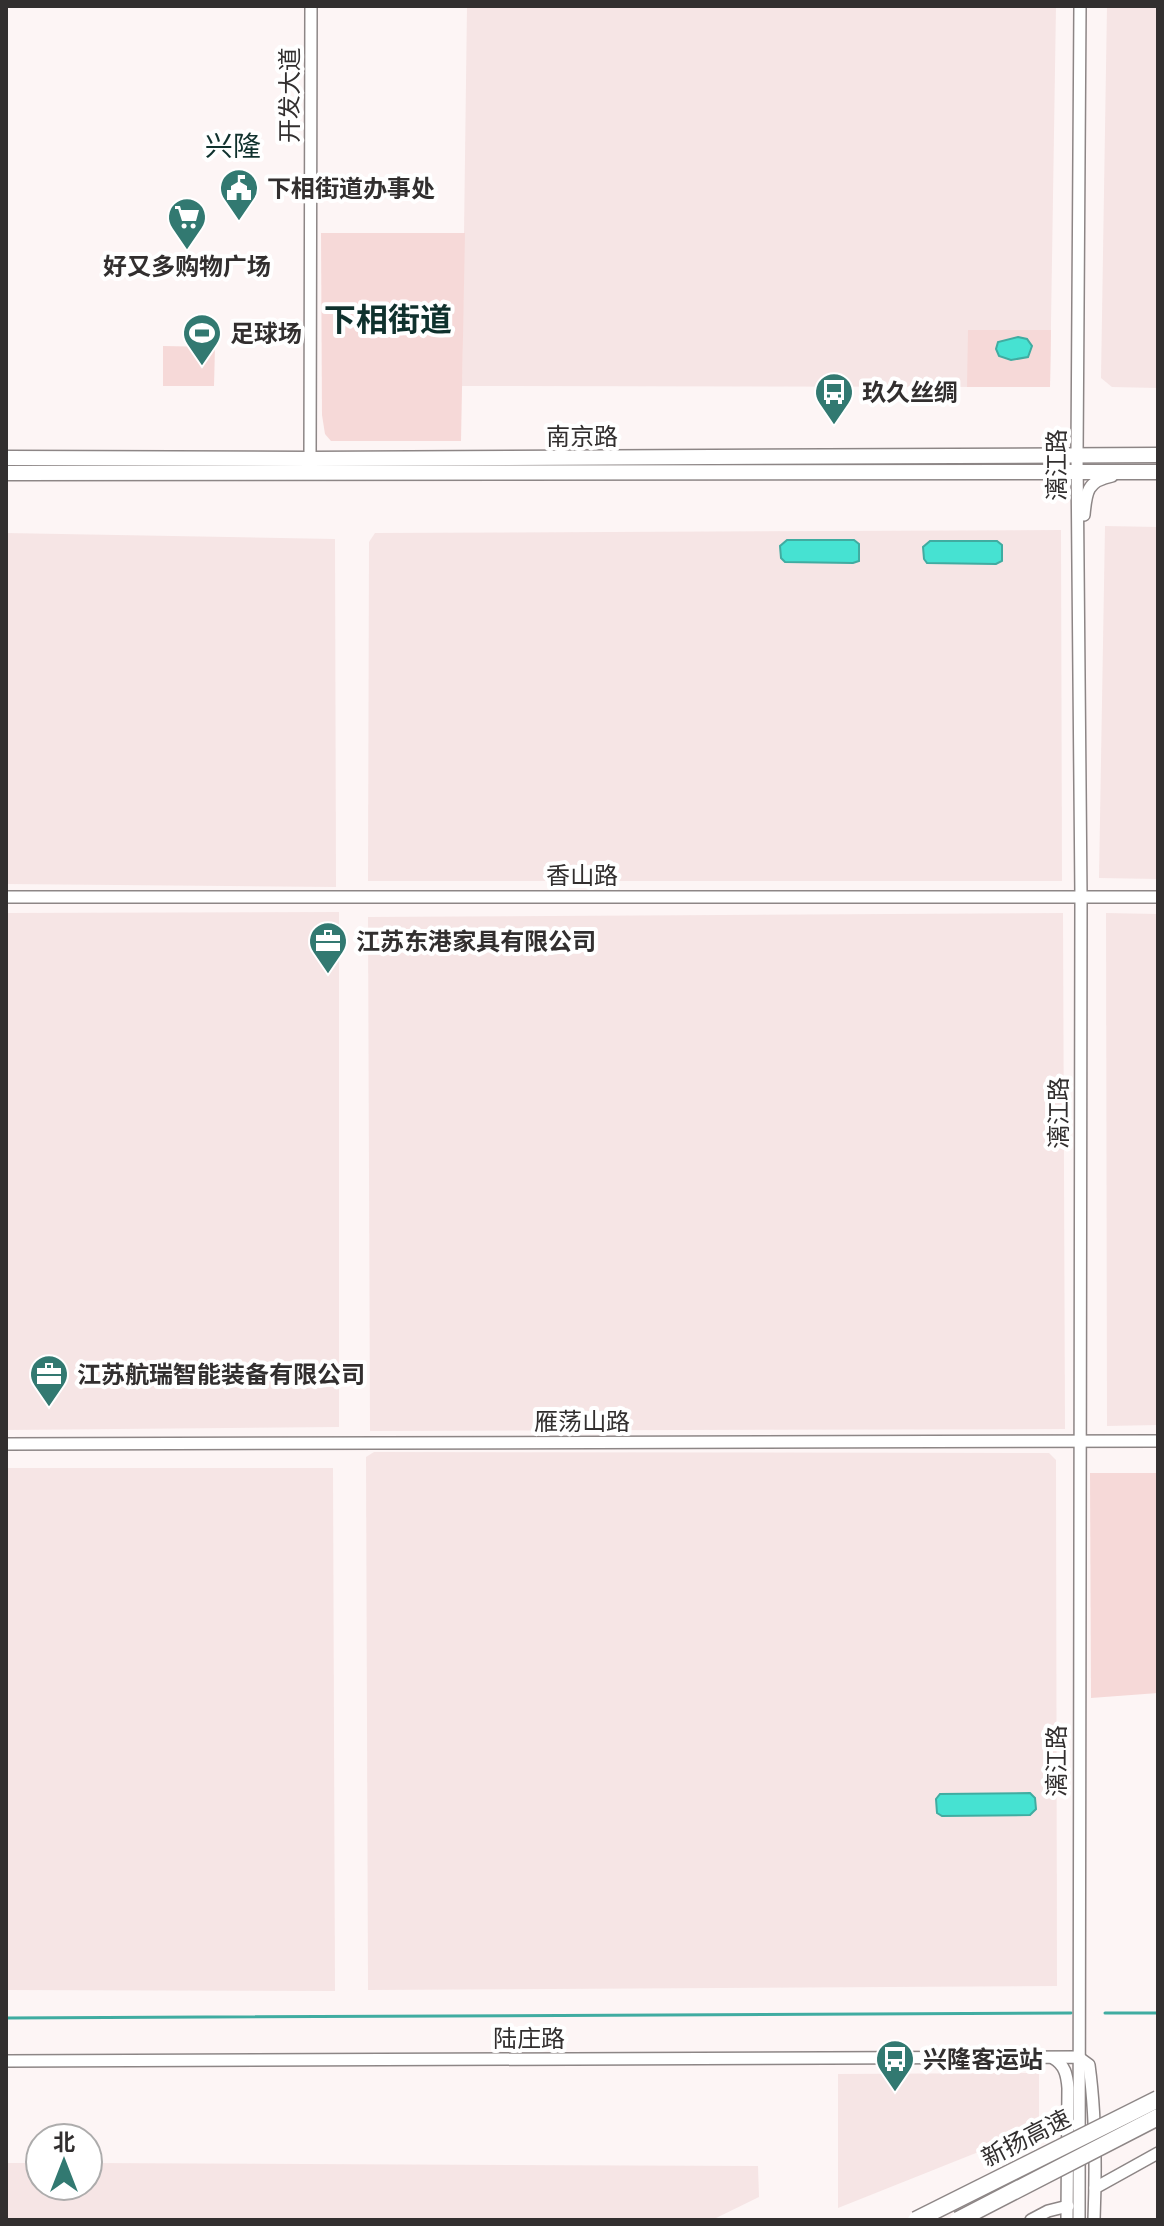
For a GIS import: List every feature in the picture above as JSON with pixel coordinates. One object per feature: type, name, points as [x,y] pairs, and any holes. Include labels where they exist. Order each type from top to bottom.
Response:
[{"type":"highway","name":"新扬高速","points":[[916,2220],[1158,2099]]},
{"type":"highway","name":"新扬高速","points":[[958,2220],[1158,2117]]},
{"type":"main road","name":"南京路","points":[[6,473],[1158,455]]},
{"type":"main road","name":"南京路","points":[[6,458],[310,466],[1158,472]]},
{"type":"street","name":"开发大道","points":[[310,466],[311,6]]},
{"type":"street","name":"漓江路","points":[[1079,2220],[1081,897],[1077,455],[1080,6]]},
{"type":"street","points":[[1078,563],[1088,490],[1099,478],[1133,472]]},
{"type":"street","name":"香山路","points":[[6,897],[1158,897]]},
{"type":"street","name":"雁荡山路","points":[[6,1444],[1158,1441]]},
{"type":"street","points":[[1067,2220],[1067,2075],[1061,2062],[1053,2057],[1071,2041],[1078,2021]]},
{"type":"street","points":[[1078,2057],[1089,2065],[1091,2082],[1094,2220]]},
{"type":"street","name":"陆庄路","points":[[6,2061],[1078,2057]]},
{"type":"street","points":[[1095,2188],[1158,2153]]},
{"type":"street","points":[[1031,2220],[1048,2211],[1068,2206]]},
{"type":"shaded area","points":[[467,6],[1056,6],[1050,387],[462,386]]},
{"type":"shaded area","points":[[1107,6],[1158,6],[1158,388],[1112,387],[1101,378]]},
{"type":"shaded area","points":[[321,233],[465,233],[461,441],[331,441],[325,434],[322,415]]},
{"type":"shaded area","points":[[968,330],[1051,330],[1050,387],[967,387]]},
{"type":"shaded area","points":[[163,346],[215,347],[214,386],[163,386]]},
{"type":"shaded area","points":[[1105,526],[1158,527],[1158,879],[1099,878]]},
{"type":"shaded area","points":[[1061,530],[1062,881],[368,881],[369,542],[375,533]]},
{"type":"shaded area","points":[[6,533],[335,539],[336,887],[6,884]]},
{"type":"shaded area","points":[[339,912],[339,1427],[6,1430],[6,913]]},
{"type":"shaded area","points":[[1063,913],[1065,1429],[370,1431],[368,917]]},
{"type":"shaded area","points":[[1106,913],[1158,914],[1158,1425],[1107,1426]]},
{"type":"shaded area","points":[[374,1452],[1049,1453],[1056,1460],[1057,1986],[368,1990],[366,1457]]},
{"type":"shaded area","points":[[6,1468],[333,1468],[335,1991],[6,1990]]},
{"type":"shaded area","points":[[1090,1473],[1158,1473],[1158,1693],[1091,1698]]},
{"type":"shaded area","points":[[1039,2073],[1039,2128],[838,2208],[838,2074]]},
{"type":"shaded area","points":[[6,2163],[24,2163],[24,2202],[104,2202],[104,2163],[758,2166],[759,2197],[712,2220],[6,2220]]},
{"type":"water","points":[[1018,337],[1027,339],[1032,346],[1028,357],[1011,360],[999,356],[996,349],[998,342]]},
{"type":"water","points":[[787,540],[854,540],[859,544],[859,561],[785,562],[781,558],[780,546]]},
{"type":"water","points":[[930,541],[997,541],[1002,545],[1002,561],[996,564],[927,563],[923,547]]},
{"type":"water","points":[[1030,1793],[1035,1798],[1036,1809],[1030,1815],[942,1816],[937,1813],[936,1799],[940,1794]]},
{"type":"waterway","points":[[6,2018],[1071,2013]]},
{"type":"waterway","points":[[1105,2013],[1158,2013]]},
{"type":"place","name":"下相街道办事处","points":[[239,222]]},
{"type":"place","name":"好又多购物广场","points":[[187,251]]},
{"type":"place","name":"足球场","points":[[202,367]]},
{"type":"place","name":"玖久丝绸","points":[[834,426]]},
{"type":"place","name":"江苏东港家具有限公司","points":[[328,975]]},
{"type":"place","name":"江苏航瑞智能装备有限公司","points":[[49,1408]]},
{"type":"place","name":"兴隆客运站","points":[[895,2093]]},
{"type":"district","name":"兴隆","points":[[233,146]]},
{"type":"district","name":"下相街道","points":[[388,320]]}]
